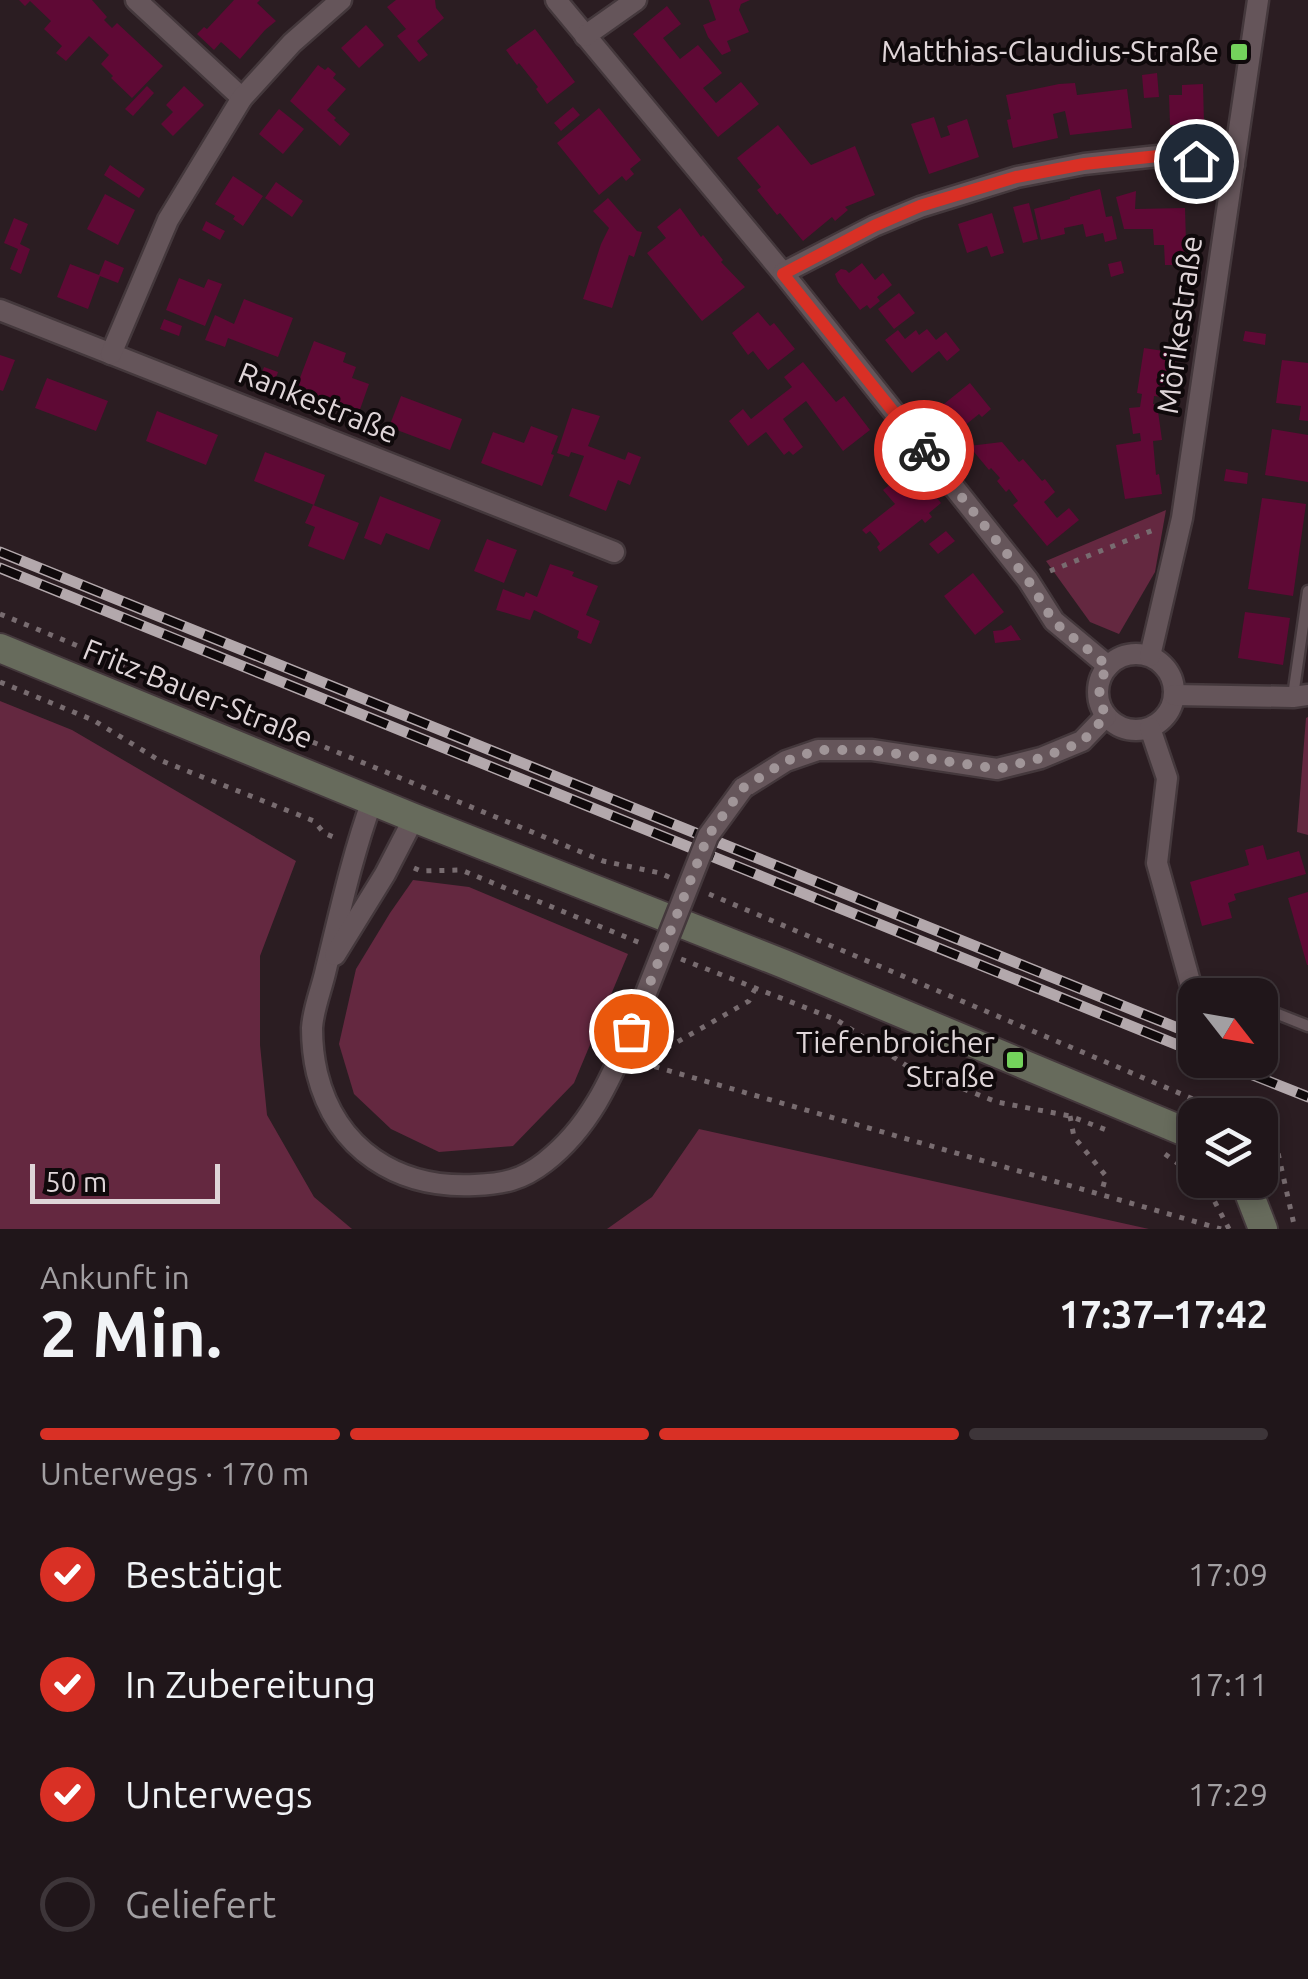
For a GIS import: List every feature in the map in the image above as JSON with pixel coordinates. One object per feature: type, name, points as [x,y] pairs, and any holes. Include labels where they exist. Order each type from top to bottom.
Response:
[{"type":"main road","name":"Fritz-Bauer-Straße","points":[[0,648],[372,800]]},
{"type":"main road","points":[[372,800],[1178,1127]]},
{"type":"main road","points":[[1251,1198],[1263,1229]]},
{"type":"street","points":[[136,0],[242,98]]},
{"type":"street","points":[[112,354],[168,220],[242,98],[292,43],[341,0]]},
{"type":"street","points":[[556,0],[783,274],[1028,580],[1054,622],[1108,666]]},
{"type":"street","points":[[584,36],[636,0]]},
{"type":"street","name":"Mörikestraße","points":[[1150,656],[1182,518],[1258,0]]},
{"type":"street","points":[[783,274],[920,206],[1016,177],[1158,156],[1234,165]]},
{"type":"street","name":"Rankestraße","points":[[0,310],[614,552]]},
{"type":"street","points":[[1150,656],[1164,665],[1172,679],[1174,696],[1170,709],[1150,728],[1134,730],[1119,726],[1106,716],[1098,700],[1099,682],[1108,666],[1120,657],[1150,656]]},
{"type":"street","points":[[1174,696],[1300,696]]},
{"type":"street","points":[[372,800],[356,847],[312,1027],[317,1072],[329,1107],[352,1142],[387,1169],[432,1185],[507,1183],[542,1164],[574,1136],[604,1094],[708,836],[743,788],[786,761],[818,750],[872,750],[998,769],[1082,742],[1106,716]]},
{"type":"street","points":[[1150,728],[1167,778],[1157,862],[1189,978]]},
{"type":"street","points":[[326,969],[414,818]]},
{"type":"lane","points":[[1300,696],[1308,591]]},
{"type":"lane","points":[[1278,1015],[1308,1026]]},
{"type":"path","points":[[1028,580],[1182,518]]},
{"type":"path","points":[[0,614],[604,861],[660,872],[678,880]]},
{"type":"path","points":[[0,682],[93,720],[157,759],[314,821]]},
{"type":"path","points":[[392,860],[421,871],[461,870],[645,944]]},
{"type":"path","points":[[696,888],[1191,1098]]},
{"type":"path","points":[[682,960],[837,1020],[910,1068],[997,1102],[1070,1116],[1118,1135]]},
{"type":"path","points":[[642,1063],[748,1002],[755,989]]},
{"type":"path","points":[[622,1052],[642,1063],[1221,1229]]},
{"type":"path","points":[[1070,1116],[1074,1137],[1106,1176],[1101,1194]]},
{"type":"path","points":[[1150,1148],[1178,1163]]},
{"type":"path","points":[[1278,1153],[1296,1229]]},
{"type":"path","points":[[1210,1198],[1229,1229]]},
{"type":"shaded area","points":[[1166,510],[1155,572],[1119,634],[1090,622],[1046,561]]},
{"type":"shaded area","points":[[0,701],[72,730],[296,861],[260,956],[260,1045],[267,1115],[314,1197],[352,1229],[0,1229]]},
{"type":"shaded area","points":[[1308,717],[1308,835],[1297,832]]},
{"type":"shaded area","points":[[413,880],[469,887],[628,954],[574,1083],[513,1146],[439,1152],[391,1129],[354,1094],[339,1044],[356,969]]},
{"type":"shaded area","points":[[699,1129],[1149,1229],[607,1229],[652,1197]]},
{"type":"building","points":[[19,0],[92,0],[112,28],[117,23],[163,66],[132,98],[101,64],[109,55],[89,36],[66,61],[56,53],[62,46],[44,29],[51,21],[30,1],[25,6]]},
{"type":"building","points":[[234,0],[260,0],[257,3],[276,21],[240,59],[221,42],[214,50],[197,34],[204,27],[207,29]]},
{"type":"building","points":[[396,0],[435,0],[444,18],[417,41],[428,55],[419,62],[397,36],[406,29],[387,7]]},
{"type":"building","points":[[709,0],[750,0],[741,4],[739,10],[749,32],[727,41],[731,51],[722,55],[703,25],[716,20]]},
{"type":"building","points":[[667,6],[681,24],[663,38],[680,59],[698,45],[722,73],[703,88],[716,103],[741,82],[759,104],[718,137],[633,34]]},
{"type":"building","points":[[366,25],[384,45],[359,68],[341,48]]},
{"type":"building","points":[[535,29],[575,82],[547,104],[538,87],[506,50]]},
{"type":"building","points":[[318,65],[325,70],[328,67],[336,74],[333,78],[346,89],[327,110],[350,134],[340,146],[290,101]]},
{"type":"building","points":[[1157,73],[1159,97],[1144,98],[1142,75]]},
{"type":"building","points":[[1075,83],[1077,95],[1127,89],[1132,128],[1070,135],[1065,111],[1053,114],[1058,138],[1013,148],[1006,95]]},
{"type":"building","points":[[1203,84],[1204,124],[1170,125],[1169,95],[1182,95],[1182,85]]},
{"type":"building","points":[[147,86],[154,93],[133,116],[125,109]]},
{"type":"building","points":[[184,86],[204,105],[173,136],[161,124],[173,112],[166,105]]},
{"type":"building","points":[[573,107],[580,115],[561,131],[554,123]]},
{"type":"building","points":[[599,108],[641,160],[630,169],[634,174],[626,181],[622,176],[599,195],[557,143]]},
{"type":"building","points":[[279,109],[304,129],[283,154],[259,134]]},
{"type":"building","points":[[934,117],[941,138],[950,135],[947,126],[967,119],[979,157],[929,174],[911,124]]},
{"type":"building","points":[[778,125],[811,165],[855,146],[875,195],[845,207],[848,210],[835,221],[832,217],[803,241],[757,190],[761,187],[737,158]]},
{"type":"building","points":[[110,165],[145,189],[139,198],[104,175]]},
{"type":"building","points":[[233,176],[263,196],[243,226],[215,204]]},
{"type":"building","points":[[276,182],[303,201],[292,217],[265,198]]},
{"type":"building","points":[[1100,189],[1106,217],[1112,216],[1117,239],[1105,242],[1103,233],[1086,237],[1083,224],[1064,228],[1065,234],[1041,240],[1034,209]]},
{"type":"building","points":[[1136,191],[1135,209],[1185,208],[1186,242],[1192,242],[1192,265],[1165,265],[1164,245],[1154,245],[1153,229],[1124,229],[1116,197]]},
{"type":"building","points":[[105,194],[135,210],[118,245],[87,229]]},
{"type":"building","points":[[608,198],[642,232],[634,257],[629,255],[612,308],[583,299],[609,228],[593,211]]},
{"type":"building","points":[[1029,203],[1038,239],[1023,243],[1013,207]]},
{"type":"building","points":[[680,208],[745,287],[702,321],[647,253],[666,238],[657,227]]},
{"type":"building","points":[[992,213],[1004,253],[991,257],[987,246],[967,253],[958,224]]},
{"type":"building","points":[[14,218],[28,224],[20,244],[30,249],[21,274],[10,269],[18,249],[4,243]]},
{"type":"building","points":[[206,221],[225,231],[220,240],[202,230]]},
{"type":"building","points":[[105,260],[124,268],[118,283],[100,276],[88,309],[57,297],[70,264],[99,275]]},
{"type":"building","points":[[1121,261],[1124,273],[1111,277],[1108,264]]},
{"type":"building","points":[[862,263],[875,280],[883,273],[892,285],[870,309],[867,305],[860,310],[835,274],[841,269],[849,273]]},
{"type":"building","points":[[179,278],[204,288],[208,279],[222,284],[205,326],[166,310]]},
{"type":"building","points":[[899,293],[915,313],[894,329],[878,309]]},
{"type":"building","points":[[244,299],[293,318],[278,357],[228,338],[225,347],[205,340],[215,315],[234,324]]},
{"type":"building","points":[[758,312],[770,326],[774,323],[795,349],[768,370],[753,351],[748,355],[732,333]]},
{"type":"building","points":[[164,319],[182,326],[179,336],[160,329]]},
{"type":"building","points":[[927,329],[936,340],[946,332],[960,350],[947,361],[939,351],[912,373],[885,340],[898,330],[905,339],[916,330],[919,335]]},
{"type":"building","points":[[1245,331],[1266,334],[1265,345],[1243,341]]},
{"type":"building","points":[[314,341],[346,353],[343,362],[356,367],[352,378],[369,384],[358,415],[295,391]]},
{"type":"building","points":[[1144,348],[1177,353],[1170,398],[1154,396],[1153,404],[1157,404],[1162,440],[1153,441],[1162,494],[1125,499],[1116,445],[1141,441],[1140,433],[1133,434],[1129,408],[1140,407],[1142,394],[1137,393]]},
{"type":"building","points":[[0,355],[15,360],[3,391],[0,390]]},
{"type":"building","points":[[1282,360],[1308,363],[1308,421],[1299,420],[1301,406],[1276,403]]},
{"type":"building","points":[[803,362],[836,402],[844,396],[870,430],[843,451],[806,401],[783,419],[803,447],[793,455],[789,451],[784,455],[766,432],[748,446],[729,421],[743,409],[751,419],[792,387],[784,377]]},
{"type":"building","points":[[264,367],[278,372],[273,386],[259,380]]},
{"type":"building","points":[[47,378],[108,401],[96,431],[35,408]]},
{"type":"building","points":[[970,383],[991,409],[958,431],[939,408]]},
{"type":"building","points":[[401,396],[462,419],[450,450],[389,427]]},
{"type":"building","points":[[572,408],[600,416],[588,446],[625,460],[628,452],[641,457],[630,485],[618,480],[606,511],[569,496],[584,456],[557,453]]},
{"type":"building","points":[[157,411],[218,435],[206,465],[146,441]]},
{"type":"building","points":[[531,426],[558,436],[542,486],[481,463],[493,432],[524,443]]},
{"type":"building","points":[[1272,429],[1308,435],[1308,482],[1265,475]]},
{"type":"building","points":[[1002,442],[1055,492],[1044,502],[1057,518],[1069,508],[1079,520],[1047,546],[1013,505],[1018,501],[1009,489],[1006,492],[997,481],[1000,478],[969,446]]},
{"type":"building","points":[[265,452],[325,475],[314,505],[254,481]]},
{"type":"building","points":[[912,467],[941,503],[929,513],[932,517],[925,523],[922,519],[880,552],[876,538],[870,531],[866,534],[862,530],[895,504],[883,490]]},
{"type":"building","points":[[1226,469],[1248,473],[1247,484],[1224,481]]},
{"type":"building","points":[[380,496],[441,520],[429,550],[386,533],[381,545],[364,538]]},
{"type":"building","points":[[1262,498],[1306,504],[1293,596],[1248,589]]},
{"type":"building","points":[[313,505],[359,523],[344,560],[308,546],[315,527],[305,523]]},
{"type":"building","points":[[946,531],[955,541],[938,554],[929,544]]},
{"type":"building","points":[[487,539],[517,550],[504,583],[474,571]]},
{"type":"building","points":[[550,564],[598,586],[586,615],[600,621],[591,644],[577,638],[579,631],[534,610],[530,620],[496,610],[503,589],[537,597]]},
{"type":"building","points":[[973,573],[1004,612],[975,635],[944,596]]},
{"type":"building","points":[[1245,612],[1290,618],[1283,665],[1238,658]]},
{"type":"building","points":[[1011,625],[1021,640],[995,643],[993,631]]},
{"type":"building","points":[[1263,845],[1267,860],[1299,851],[1306,874],[1234,894],[1236,900],[1228,903],[1232,918],[1202,926],[1190,882],[1249,865],[1245,850]]},
{"type":"building","points":[[1308,892],[1308,965],[1307,965],[1288,898]]},
{"type":"railway","points":[[0,552],[1178,1028]]},
{"type":"railway","points":[[0,568],[1178,1045]]},
{"type":"railway","points":[[1260,1078],[1308,1097]]},
{"type":"way so far","points":[[631,1031],[708,836],[743,788],[786,761],[818,750],[872,750],[998,769],[1082,742],[1106,716],[1098,700],[1099,682],[1108,666],[1054,622],[1028,580],[924,450]]},
{"type":"place","name":"Matthias-Claudius-Straße","points":[[1239,52]]},
{"type":"place","name":"Tiefenbroicher Straße","points":[[1015,1060]]},
{"type":"route","points":[[924,450],[783,274],[920,206],[1016,177],[1158,156],[1196,161]]}]
